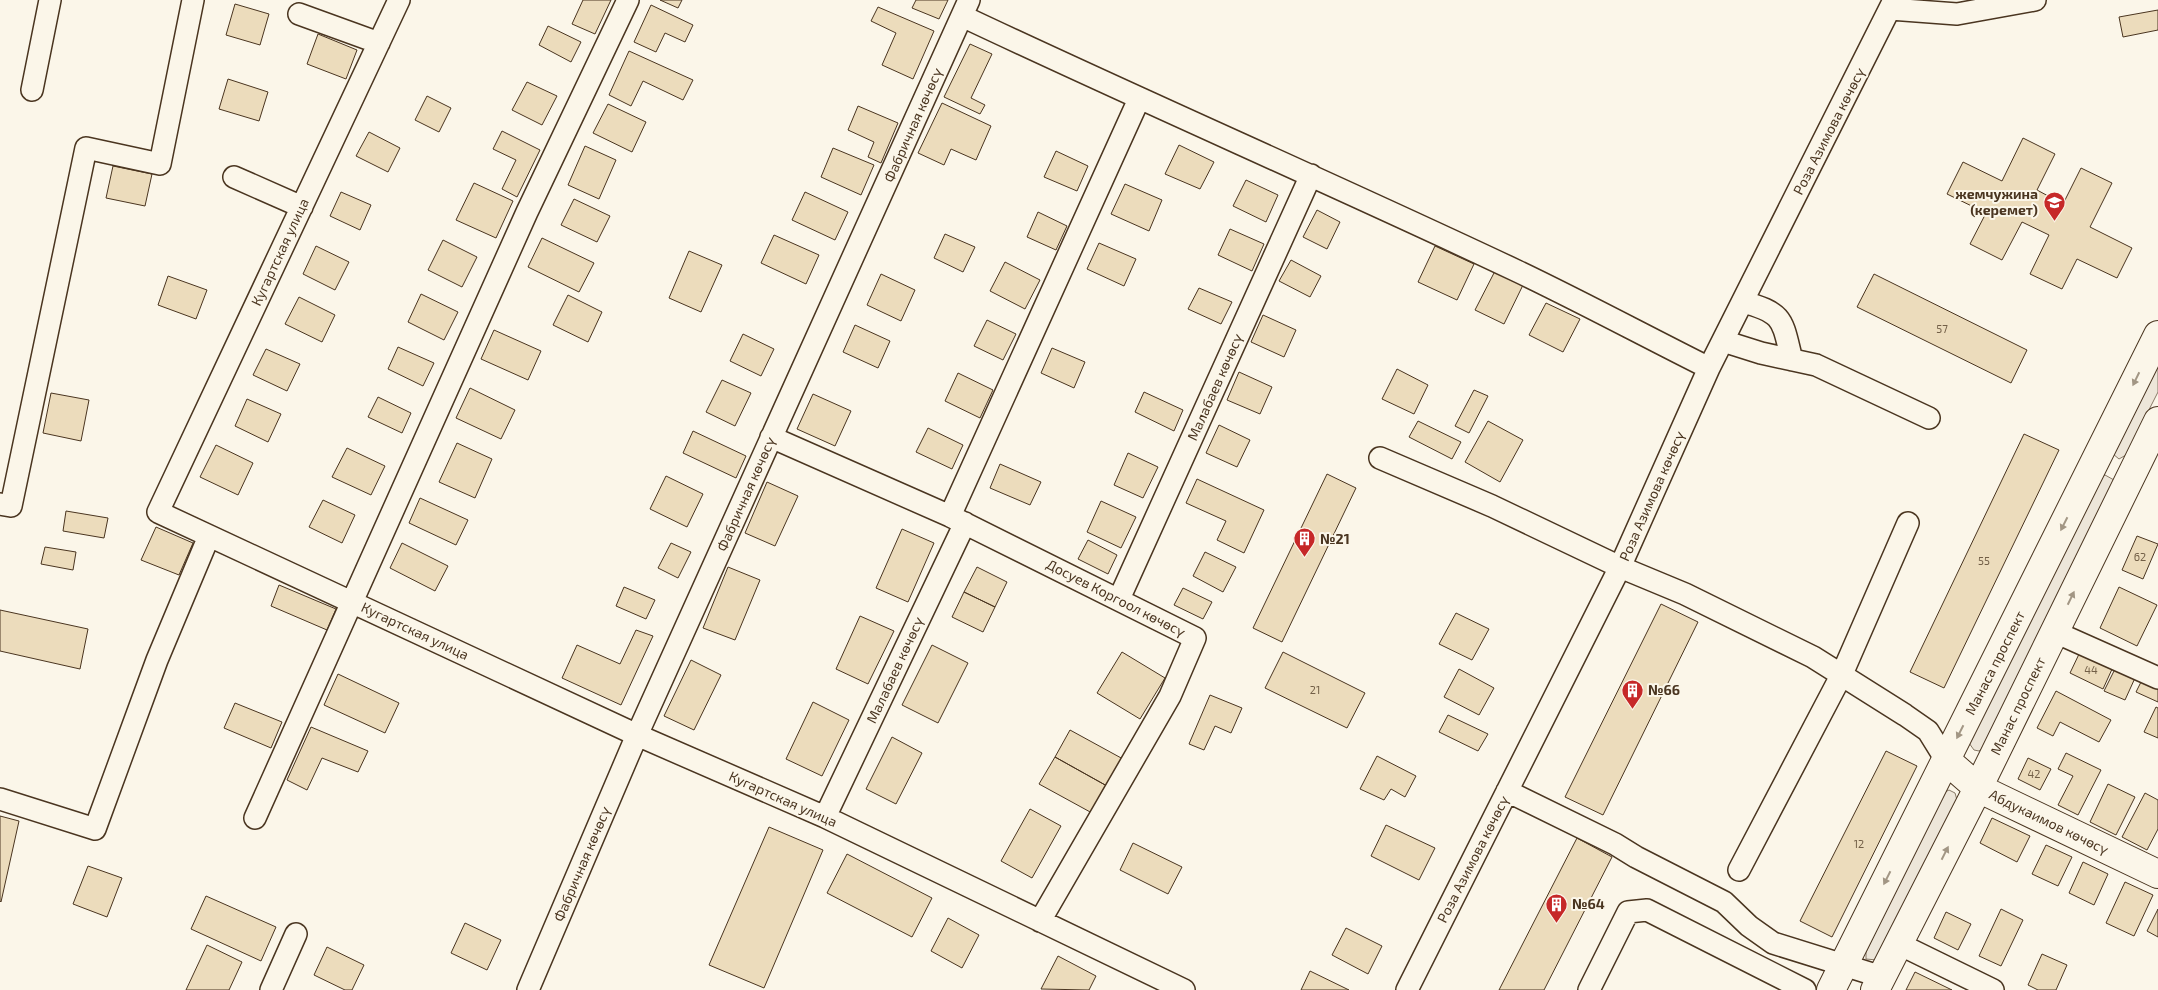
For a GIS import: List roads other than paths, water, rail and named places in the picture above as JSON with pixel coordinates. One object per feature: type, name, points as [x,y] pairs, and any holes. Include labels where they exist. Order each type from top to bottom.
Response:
[{"type":"main road","name":"Манаса проспект","points":[[1831,990],[2158,335]]},
{"type":"main road","name":"Манас проспект","points":[[1878,983],[1978,788],[2158,422]]},
{"type":"main road","points":[[2097,457],[2132,474]]},
{"type":"main road","name":"Абдукаимов көчөсү","points":[[1946,760],[1978,788],[2158,874]]},
{"type":"street","points":[[32,90],[50,0]]},
{"type":"street","points":[[5,505],[86,148],[160,164],[193,0]]},
{"type":"street","name":"Кугартская улица","points":[[399,0],[158,512],[637,735],[825,817],[1184,990]]},
{"type":"street","points":[[255,818],[528,212],[628,0]]},
{"type":"street","points":[[1892,5],[1957,14],[2035,0]]},
{"type":"street","name":"Роза Азимова көчөсү","points":[[1407,990],[1620,567],[1709,368],[1892,5]]},
{"type":"street","points":[[966,8],[1139,99],[1311,175],[1519,272],[1709,368]]},
{"type":"street","name":"Фабричная көчөсү","points":[[528,990],[637,735],[966,8]]},
{"type":"street","points":[[299,14],[379,43]]},
{"type":"street","name":"Малабаев көчөсү","points":[[825,817],[958,519],[1139,99]]},
{"type":"street","name":"Малабаев көчөсү","points":[[1119,599],[1311,175]]},
{"type":"street","points":[[234,177],[302,207]]},
{"type":"street","points":[[1743,302],[1767,308],[1777,317],[1784,327],[1792,360]]},
{"type":"street","points":[[1723,341],[1816,365],[1929,418]]},
{"type":"street","name":"Досуев Коргоол көчөсү","points":[[772,437],[958,519],[1195,638],[1170,696],[1040,921]]},
{"type":"street","points":[[1380,458],[1492,506],[1620,567],[1685,594],[1813,657],[1928,731],[1946,760]]},
{"type":"street","points":[[1739,870],[1842,674],[1908,524]]},
{"type":"street","points":[[0,799],[95,829],[157,660],[209,536]]},
{"type":"street","points":[[2055,632],[2158,678]]},
{"type":"street","points":[[1507,791],[1615,844],[1636,857],[1724,902],[1750,926],[1774,943],[1843,965],[1878,983]]},
{"type":"street","points":[[1589,990],[1628,912],[1647,910],[1805,990]]},
{"type":"street","points":[[271,990],[296,934]]},
{"type":"street","points":[[1899,944],[1993,990]]},
{"type":"place","name":"жемчужина (керемет)","points":[[2054,221]]},
{"type":"place","name":"№21","points":[[1304,558]]},
{"type":"place","name":"№66","points":[[1632,709]]},
{"type":"place","name":"№64","points":[[1556,923]]}]
